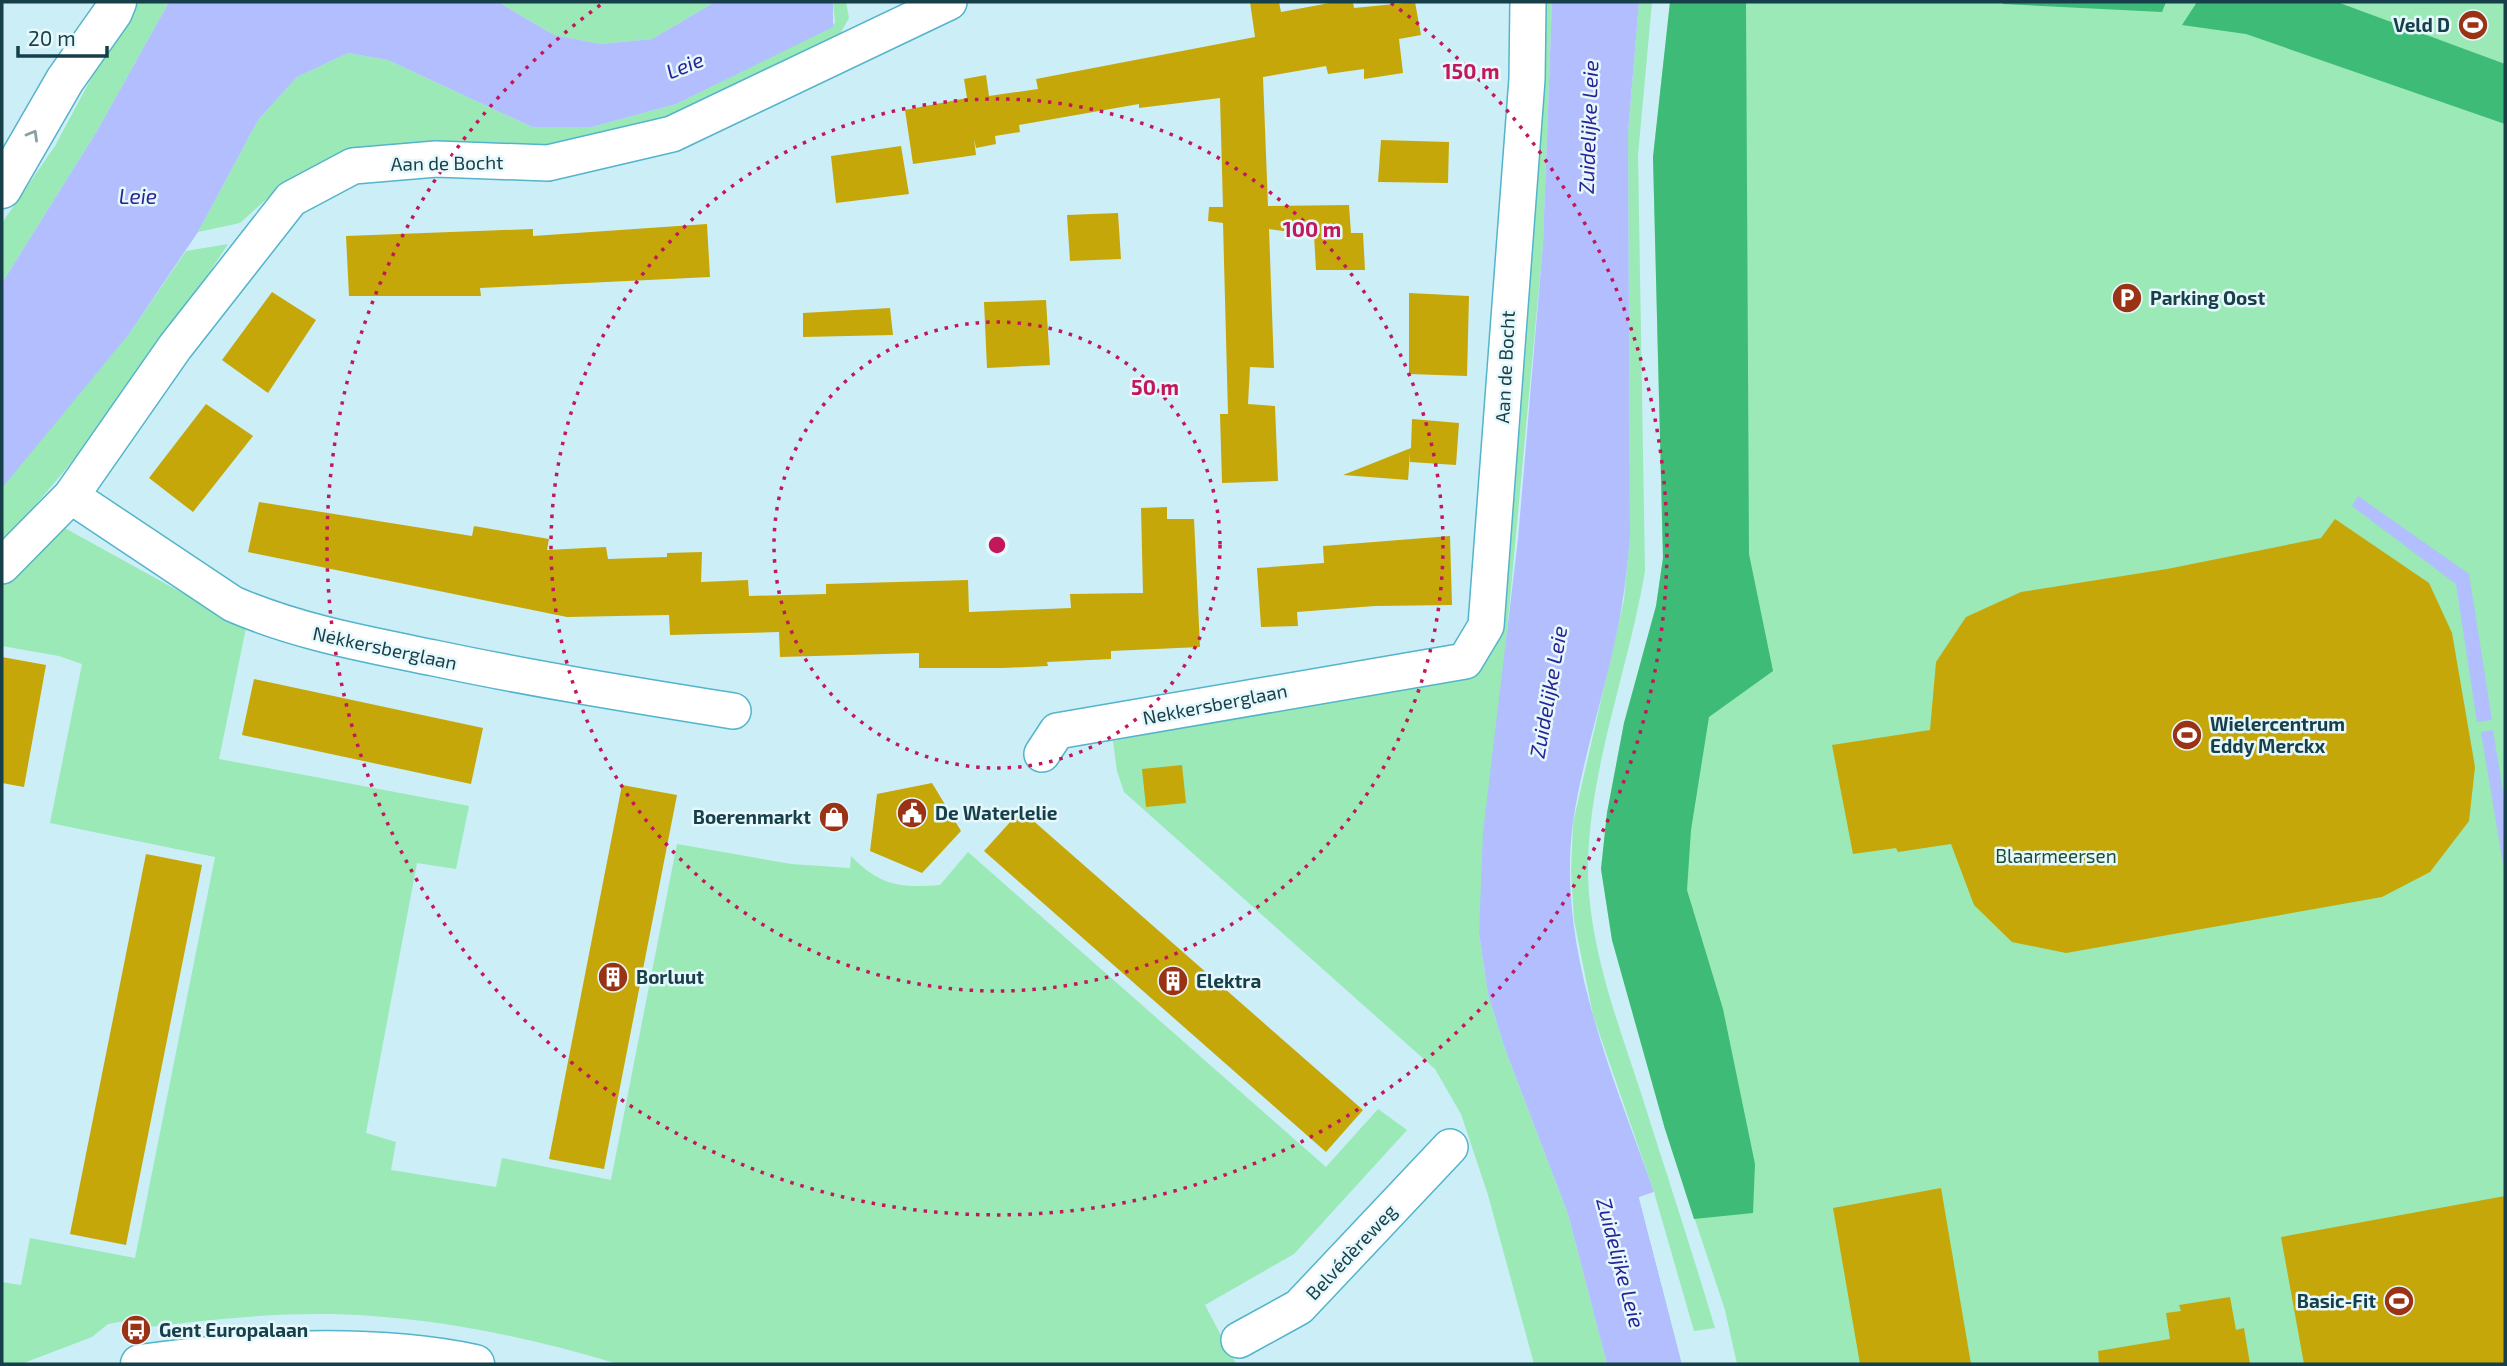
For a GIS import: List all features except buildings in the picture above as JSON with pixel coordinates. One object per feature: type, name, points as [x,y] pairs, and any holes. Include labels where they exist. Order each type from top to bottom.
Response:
[{"type":"street","points":[[2,189],[65,80],[113,12],[117,2]]},
{"type":"street","name":"Aan de Bocht","points":[[2,566],[71,496],[184,336],[291,199],[354,166],[436,159],[548,163],[672,134],[949,2]]},
{"type":"street","name":"Aan de Bocht","points":[[1400,672],[1465,661],[1486,626],[1527,79],[1528,2]]},
{"type":"street","name":"Nekkersberglaan","points":[[71,496],[233,604],[273,620],[321,635],[571,687],[733,711]]},
{"type":"street","name":"Nekkersberglaan","points":[[1042,754],[1057,731],[1400,672]]},
{"type":"street","name":"Belvédèreweg","points":[[1239,1340],[1299,1307],[1450,1147]]},
{"type":"street","points":[[140,1364],[196,1357],[330,1352],[401,1355],[475,1364]]},
{"type":"green space","points":[[132,2],[169,2],[97,131],[2,283],[2,223],[55,146]]},
{"type":"green space","points":[[498,2],[715,2],[652,39],[601,44],[554,35]]},
{"type":"green space","points":[[833,2],[846,2],[849,18],[836,41],[632,133],[281,186],[240,223],[198,232],[258,120],[297,77],[348,53],[388,60],[532,127],[592,127],[676,104],[835,23]]},
{"type":"green space","points":[[1536,2],[1552,2],[1543,244],[1479,933],[1488,994],[1505,1049],[1568,1214],[1607,1364],[1534,1364],[1488,1195],[1461,1114],[1435,1069],[1124,792],[1117,771],[1113,741],[1481,669],[1495,642]]},
{"type":"green space","points":[[1639,2],[1652,2],[1638,155],[1645,571],[1596,790],[1590,827],[1589,892],[1598,950],[1613,1007],[1715,1328],[1694,1331],[1654,1192],[1593,1015],[1574,920],[1571,872],[1573,823],[1624,600],[1630,536],[1628,133]]},
{"type":"green space","name":"Blaarmeersen","points":[[1670,2],[2505,2],[2505,1364],[1737,1364],[1725,1310],[1665,1129],[1612,940],[1601,869],[1607,813],[1624,723],[1656,606],[1663,558],[1653,157]]},
{"type":"green space","points":[[1670,2],[1746,2],[1749,554],[1773,671],[1709,717],[1691,830],[1687,890],[1723,1009],[1755,1164],[1753,1213],[1694,1219],[1665,1129],[1612,940],[1601,869],[1607,813],[1624,723],[1656,606],[1663,558],[1653,157]]},
{"type":"green space","points":[[2003,2],[2166,2],[2162,12]]},
{"type":"green space","points":[[2197,2],[2337,2],[2505,64],[2505,124],[2246,34],[2182,25]]},
{"type":"green space","points":[[228,244],[176,322],[93,435],[2,542],[2,486],[129,334],[186,251]]},
{"type":"green space","points":[[61,526],[246,628],[219,759],[469,806],[456,869],[417,863],[366,1133],[396,1142],[391,1170],[496,1187],[502,1158],[611,1180],[677,844],[791,864],[850,868],[851,856],[881,879],[913,886],[940,885],[968,852],[1326,1167],[1378,1109],[1407,1130],[1294,1254],[1205,1305],[1236,1364],[618,1364],[558,1347],[466,1327],[372,1316],[312,1314],[222,1319],[133,1329],[130,1320],[108,1324],[92,1337],[21,1364],[2,1364],[2,1282],[21,1285],[30,1238],[135,1258],[215,857],[50,823],[82,664],[59,656],[2,646],[2,581]]},
{"type":"water","name":"Leie","points":[[169,2],[498,2],[554,35],[601,44],[652,39],[715,2],[833,2],[833,27],[676,104],[592,127],[532,127],[388,60],[348,53],[297,77],[258,120],[198,232],[129,334],[2,488],[2,283],[97,131]]},
{"type":"water","name":"Zuidelijke Leie","points":[[1552,2],[1639,2],[1628,133],[1630,536],[1618,628],[1577,799],[1570,870],[1580,964],[1606,1057],[1654,1192],[1639,1198],[1682,1364],[1607,1364],[1568,1214],[1505,1049],[1488,994],[1479,933],[1483,833],[1518,539],[1543,244]]},
{"type":"water","points":[[2358,496],[2469,574],[2492,720],[2477,722],[2456,584],[2352,506]]},
{"type":"water","points":[[2493,730],[2505,805],[2505,876],[2481,732]]},
{"type":"pier","points":[[1654,1192],[1655,1196],[1643,1200],[1686,1364],[1682,1364],[1639,1197]]},
{"type":"place","name":"Veld D","points":[[2473,25]]},
{"type":"place","name":"Parking Oost","points":[[2127,298]]},
{"type":"place","name":"Wielercentrum Eddy Merckx","points":[[2187,735]]},
{"type":"place","name":"De Waterlelie","points":[[912,813]]},
{"type":"place","name":"Boerenmarkt","points":[[834,817]]},
{"type":"place","name":"Borluut","points":[[613,977]]},
{"type":"place","name":"Elektra","points":[[1173,981]]},
{"type":"place","name":"Basic-Fit","points":[[2399,1301]]},
{"type":"place","name":"Gent Europalaan","points":[[136,1330]]}]
